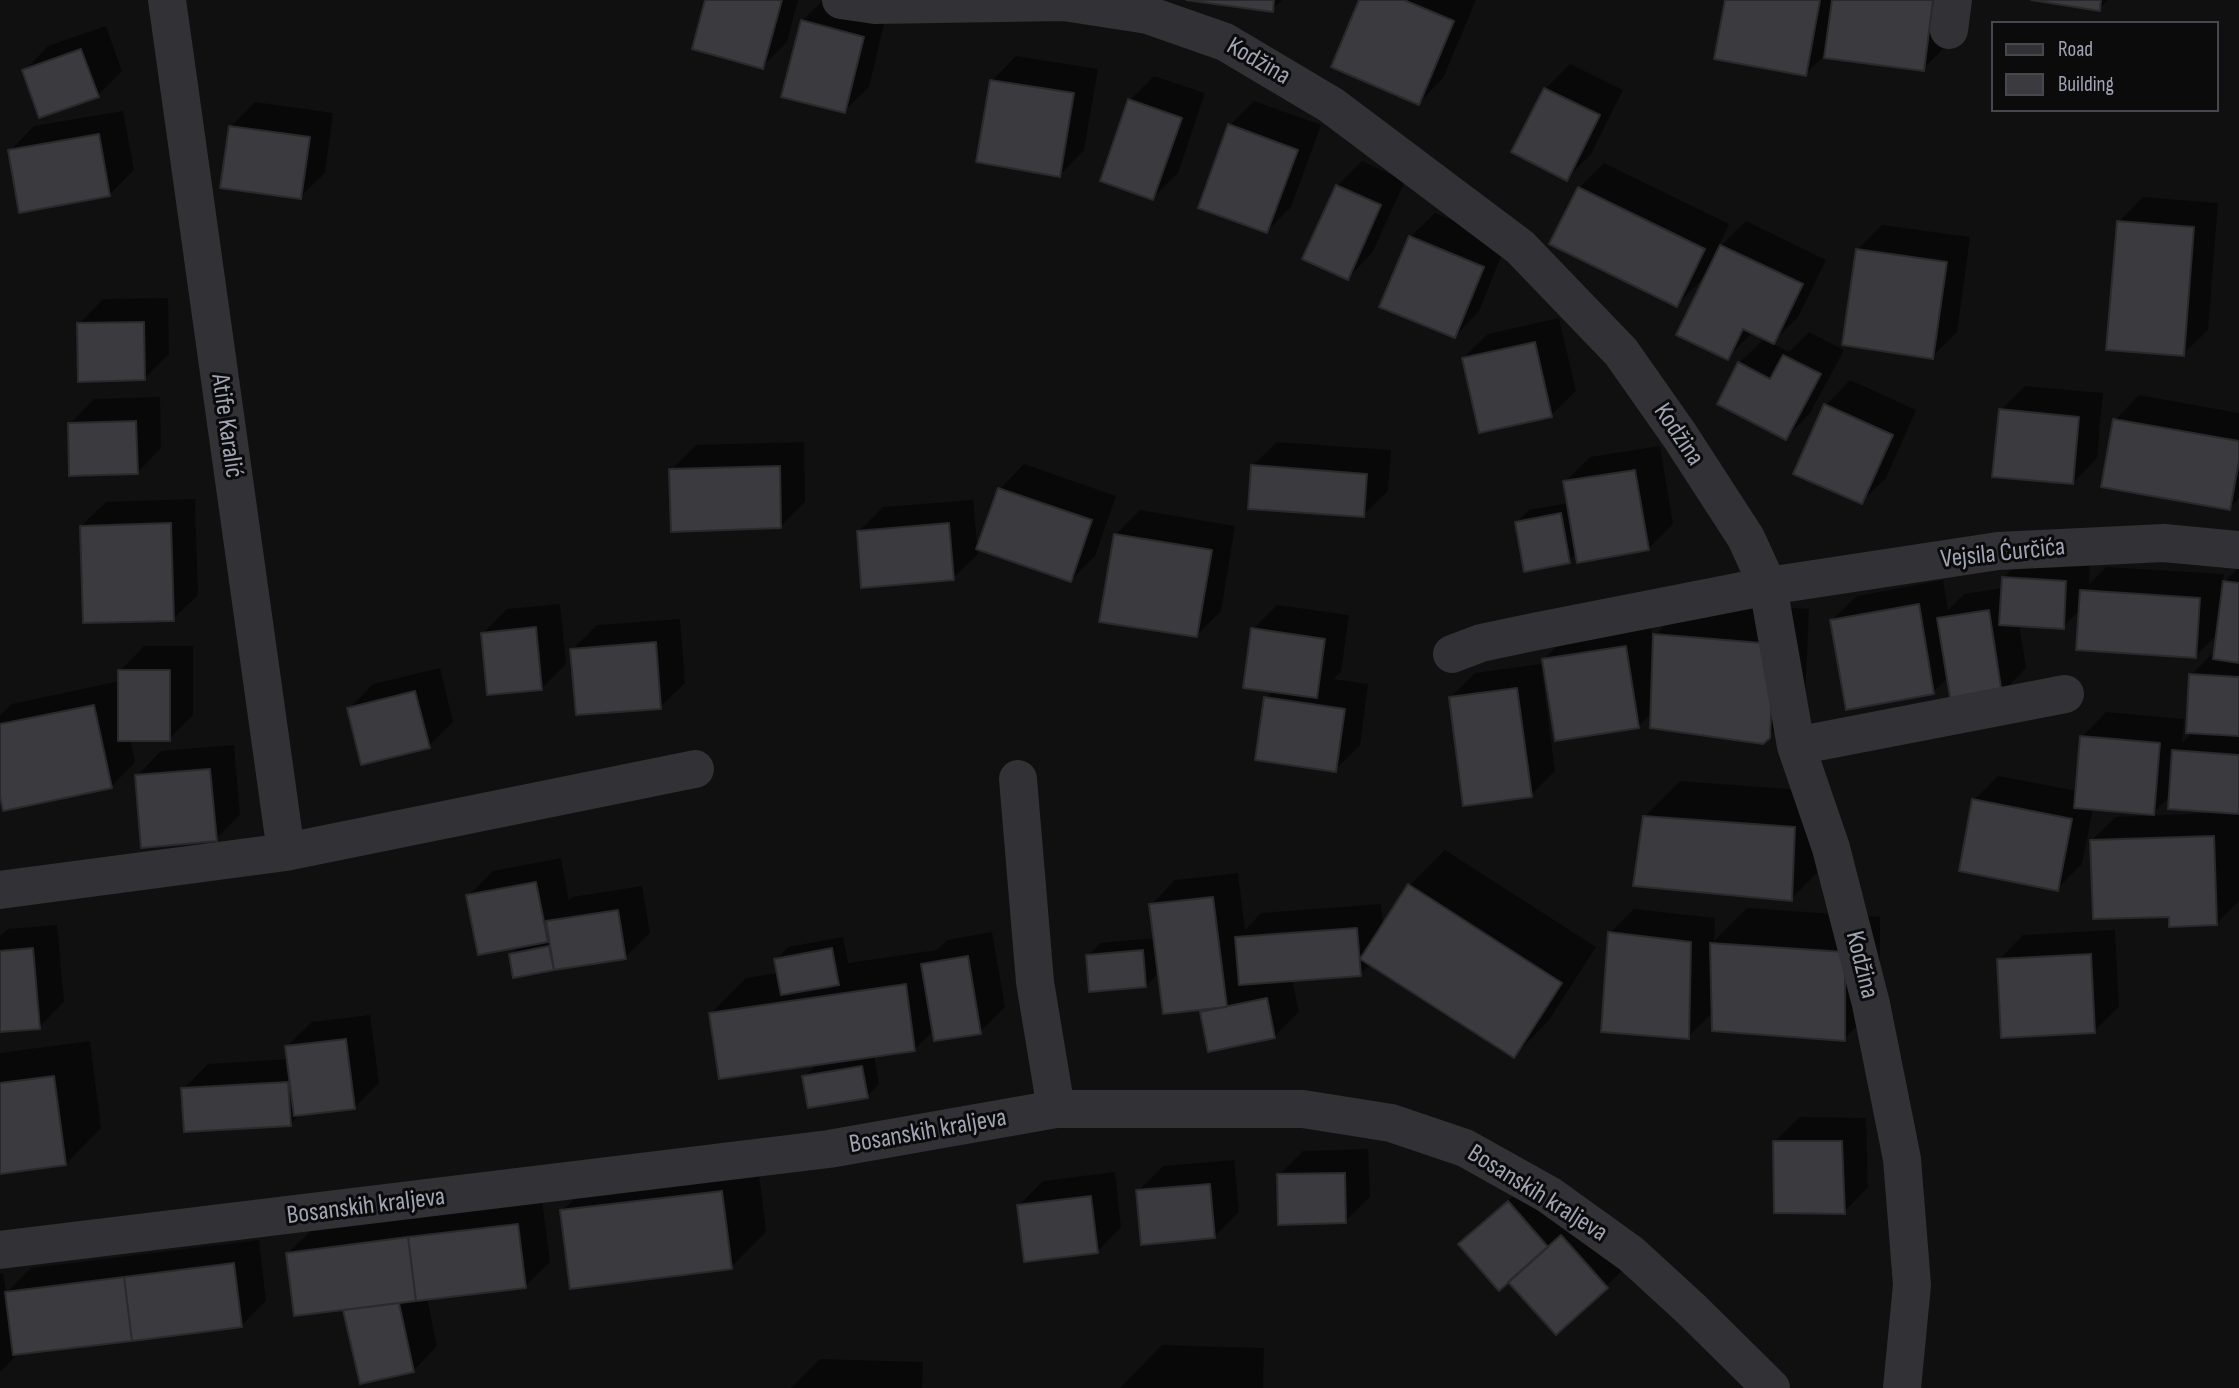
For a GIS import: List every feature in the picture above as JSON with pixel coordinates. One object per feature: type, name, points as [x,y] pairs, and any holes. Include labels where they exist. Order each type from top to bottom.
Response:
[{"type":"street","name":"Atife Karalić","points":[[167,0],[286,852]]},
{"type":"street","name":"Kodžina","points":[[841,0],[875,5],[1064,2],[1148,15],[1225,42],[1331,105],[1520,247],[1621,352],[1680,436],[1746,538],[1768,586],[1797,746],[1831,848],[1861,965],[1902,1159],[1912,1285],[1902,1388]]},
{"type":"street","name":"Vejsila Ćurčića","points":[[1452,654],[1481,643],[1768,586],[1997,551],[2164,543],[2239,550]]},
{"type":"street","points":[[1797,746],[2065,694]]},
{"type":"street","points":[[0,890],[286,852],[695,769]]},
{"type":"street","points":[[1018,779],[1035,982],[1056,1108]]},
{"type":"street","name":"Bosanskih kraljeva","points":[[0,1250],[829,1149],[1056,1108],[1303,1110],[1391,1122],[1465,1148],[1549,1195],[1631,1254],[1771,1388]]},
{"type":"building","points":[[705,0],[782,0],[763,69],[692,49]]},
{"type":"building","points":[[1186,0],[1274,0],[1273,12]]},
{"type":"building","points":[[1359,0],[1404,0],[1454,21],[1419,105],[1331,67]]},
{"type":"building","points":[[1725,0],[1820,0],[1806,76],[1714,59]]},
{"type":"building","points":[[1832,0],[1933,0],[1924,71],[1824,58]]},
{"type":"building","points":[[2031,0],[2101,0],[2100,11]]},
{"type":"building","points":[[801,20],[864,37],[845,113],[781,97]]},
{"type":"building","points":[[81,49],[99,97],[39,118],[22,70]]},
{"type":"building","points":[[990,80],[1074,93],[1060,177],[976,162]]},
{"type":"building","points":[[1544,88],[1600,115],[1567,181],[1511,152]]},
{"type":"building","points":[[1128,99],[1182,118],[1153,200],[1100,181]]},
{"type":"building","points":[[1228,124],[1298,150],[1267,233],[1198,208]]},
{"type":"building","points":[[229,126],[310,137],[301,199],[220,188]]},
{"type":"building","points":[[99,134],[110,196],[19,213],[8,150]]},
{"type":"building","points":[[1336,185],[1381,205],[1348,280],[1302,259]]},
{"type":"building","points":[[1578,187],[1705,249],[1677,307],[1549,244]]},
{"type":"building","points":[[2117,221],[2194,227],[2184,356],[2106,350]]},
{"type":"building","points":[[1409,236],[1484,267],[1455,338],[1379,307]]},
{"type":"building","points":[[1720,245],[1803,284],[1774,344],[1743,329],[1728,360],[1676,335]]},
{"type":"building","points":[[1856,249],[1947,262],[1933,359],[1842,345]]},
{"type":"building","points":[[144,322],[145,380],[78,382],[77,323]]},
{"type":"building","points":[[1535,342],[1552,417],[1479,433],[1462,358]]},
{"type":"building","points":[[1783,355],[1821,374],[1786,440],[1717,404],[1738,362],[1770,379]]},
{"type":"building","points":[[1824,404],[1893,435],[1862,504],[1793,474]]},
{"type":"building","points":[[1999,409],[2079,417],[2073,484],[1992,477]]},
{"type":"building","points":[[2113,419],[2239,441],[2239,461],[2230,510],[2101,487]]},
{"type":"building","points":[[136,421],[138,474],[69,476],[68,423]]},
{"type":"building","points":[[1251,465],[1367,474],[1364,517],[1248,509]]},
{"type":"building","points":[[780,466],[781,528],[671,532],[669,469]]},
{"type":"building","points":[[1635,470],[1649,550],[1577,563],[1563,481]]},
{"type":"building","points":[[998,488],[1092,520],[1071,582],[976,549]]},
{"type":"building","points":[[1561,513],[1570,563],[1524,572],[1515,522]]},
{"type":"building","points":[[171,523],[174,621],[83,623],[80,526]]},
{"type":"building","points":[[949,523],[954,580],[861,588],[857,531]]},
{"type":"building","points":[[1114,534],[1212,550],[1197,637],[1099,622]]},
{"type":"building","points":[[2002,577],[2066,581],[2064,629],[1999,625]]},
{"type":"building","points":[[2223,581],[2239,583],[2239,663],[2213,659]]},
{"type":"building","points":[[2080,590],[2200,598],[2196,658],[2076,650]]},
{"type":"building","points":[[1919,604],[1934,694],[1846,710],[1830,620]]},
{"type":"building","points":[[1989,610],[2002,694],[1951,703],[1937,618]]},
{"type":"building","points":[[536,627],[542,690],[487,695],[481,633]]},
{"type":"building","points":[[1251,628],[1325,639],[1317,698],[1243,688]]},
{"type":"building","points":[[1653,634],[1774,644],[1770,738],[1763,744],[1650,728]]},
{"type":"building","points":[[656,642],[661,709],[576,715],[570,649]]},
{"type":"building","points":[[1626,646],[1639,728],[1555,741],[1542,659]]},
{"type":"building","points":[[118,670],[170,670],[170,741],[118,741]]},
{"type":"building","points":[[2189,674],[2239,677],[2239,736],[2186,733]]},
{"type":"building","points":[[1517,688],[1532,797],[1463,806],[1449,697]]},
{"type":"building","points":[[415,691],[430,748],[361,765],[347,708]]},
{"type":"building","points":[[1264,697],[1345,709],[1336,772],[1255,760]]},
{"type":"building","points":[[94,705],[112,788],[3,811],[0,796],[0,724]]},
{"type":"building","points":[[2080,736],[2160,743],[2154,815],[2074,808]]},
{"type":"building","points":[[2172,750],[2239,755],[2239,814],[2168,809]]},
{"type":"building","points":[[210,769],[217,841],[141,848],[135,775]]},
{"type":"building","points":[[1972,799],[2072,819],[2058,891],[1959,871]]},
{"type":"building","points":[[1643,816],[1795,827],[1792,901],[1633,886]]},
{"type":"building","points":[[2214,836],[2217,925],[2169,927],[2169,917],[2093,919],[2090,840]]},
{"type":"building","points":[[536,882],[548,942],[478,955],[466,895]]},
{"type":"building","points":[[1408,884],[1562,983],[1514,1058],[1360,959]]},
{"type":"building","points":[[1213,897],[1227,1007],[1163,1014],[1149,904]]},
{"type":"building","points":[[618,910],[626,959],[554,970],[546,921]]},
{"type":"building","points":[[1357,928],[1361,976],[1239,985],[1235,937]]},
{"type":"building","points":[[1608,932],[1691,942],[1689,1039],[1601,1032]]},
{"type":"building","points":[[1710,943],[1845,952],[1845,1041],[1712,1031]]},
{"type":"building","points":[[549,946],[554,970],[513,978],[509,954]]},
{"type":"building","points":[[33,948],[40,1029],[0,1032],[0,951]]},
{"type":"building","points":[[832,948],[839,985],[781,995],[774,959]]},
{"type":"building","points":[[1143,950],[1146,987],[1089,992],[1086,955]]},
{"type":"building","points":[[2091,954],[2095,1033],[2001,1038],[1997,959]]},
{"type":"building","points":[[968,956],[981,1034],[934,1041],[921,964]]},
{"type":"building","points":[[906,984],[915,1051],[719,1079],[709,1013]]},
{"type":"building","points":[[1267,998],[1275,1038],[1208,1052],[1200,1012]]},
{"type":"building","points":[[346,1039],[355,1109],[294,1116],[285,1046]]},
{"type":"building","points":[[862,1066],[868,1098],[808,1108],[802,1076]]},
{"type":"building","points":[[54,1076],[66,1165],[0,1174],[0,1083]]},
{"type":"building","points":[[288,1082],[291,1126],[184,1132],[181,1088]]},
{"type":"building","points":[[1773,1141],[1842,1141],[1845,1214],[1774,1213]]},
{"type":"building","points":[[1345,1173],[1346,1223],[1278,1225],[1277,1174]]},
{"type":"building","points":[[1210,1184],[1215,1238],[1141,1245],[1136,1190]]},
{"type":"building","points":[[722,1191],[732,1269],[570,1289],[560,1210]]},
{"type":"building","points":[[1091,1196],[1098,1253],[1024,1262],[1017,1205]]},
{"type":"building","points":[[1508,1201],[1548,1247],[1499,1291],[1458,1244]]},
{"type":"building","points":[[518,1224],[526,1288],[416,1301],[408,1237]]},
{"type":"building","points":[[1561,1235],[1608,1288],[1556,1335],[1508,1282]]},
{"type":"building","points":[[408,1237],[416,1301],[294,1316],[286,1253]]},
{"type":"building","points":[[234,1263],[242,1327],[132,1341],[124,1277]]},
{"type":"building","points":[[124,1277],[132,1341],[13,1355],[5,1292]]},
{"type":"building","points":[[399,1303],[414,1372],[360,1384],[343,1310]]}]
